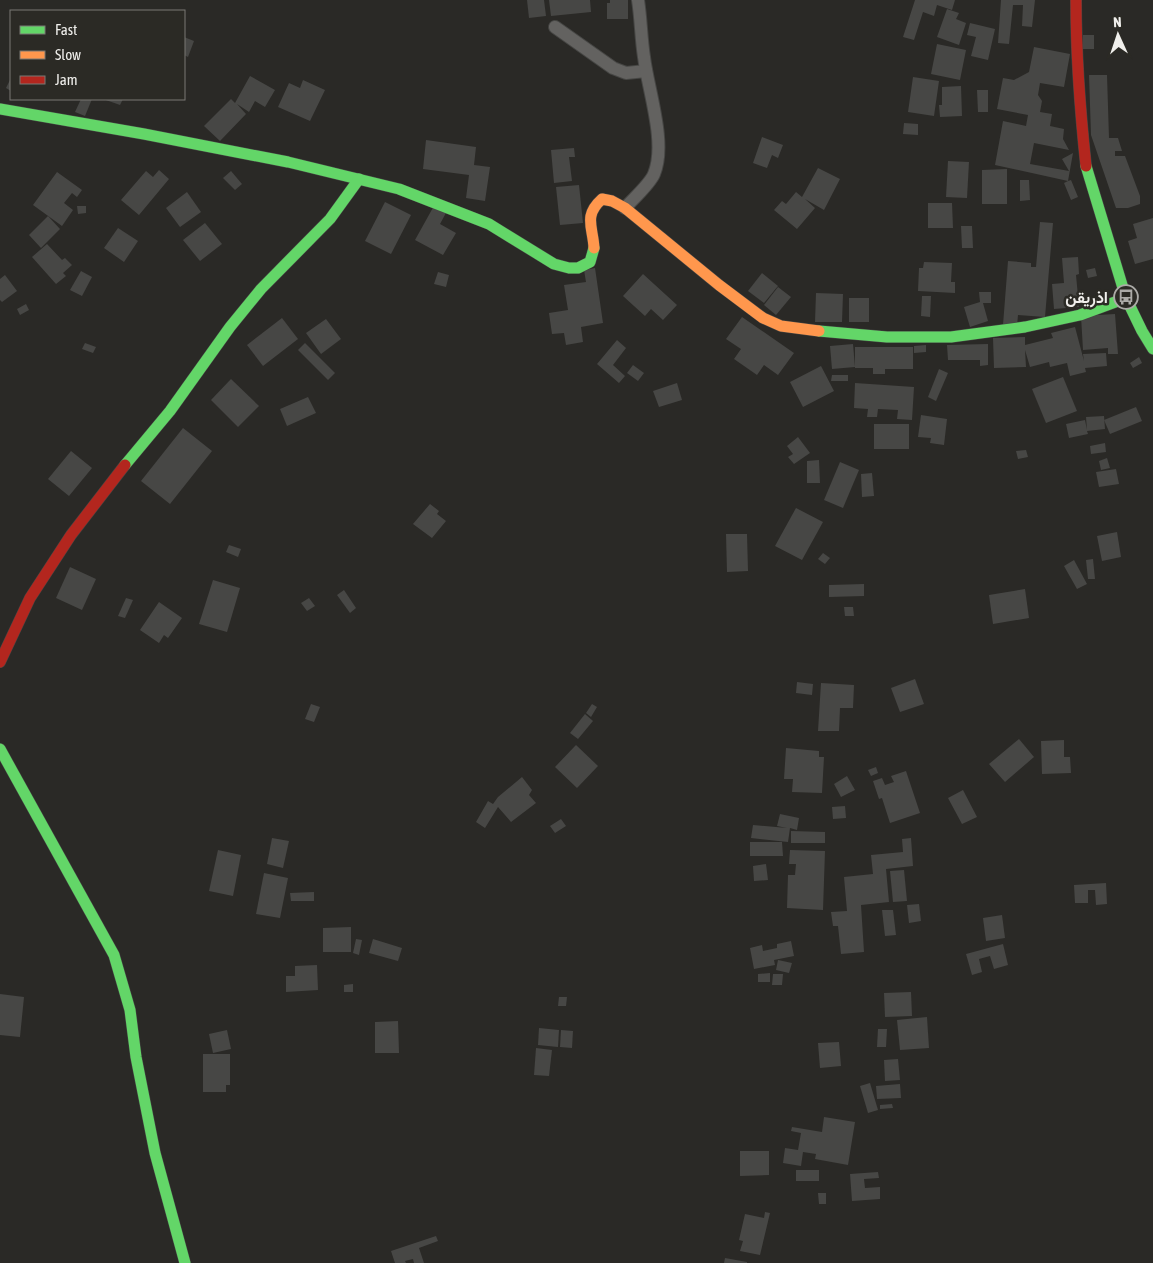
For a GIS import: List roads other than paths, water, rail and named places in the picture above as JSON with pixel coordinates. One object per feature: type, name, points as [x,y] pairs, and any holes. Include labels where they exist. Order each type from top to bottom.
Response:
[{"type":"street","points":[[624,208],[654,175],[659,157],[658,130],[646,71],[638,0]]},
{"type":"street","points":[[1076,0],[1080,114],[1086,166],[1126,298],[1153,349]]},
{"type":"street","points":[[555,26],[613,68],[626,73],[646,71]]},
{"type":"street","points":[[0,109],[260,156],[399,189],[489,224],[554,264],[569,268],[578,268],[590,262],[594,250],[589,214],[602,199],[612,200],[719,286],[763,318],[781,326],[887,337],[951,337],[1025,327],[1080,315],[1126,298]]},
{"type":"street","points":[[0,662],[30,598],[71,535],[131,456],[170,411],[230,327],[261,289],[330,219],[359,179]]},
{"type":"street","points":[[0,749],[114,955],[130,1010],[136,1057],[155,1153],[185,1263]]},
{"type":"place","name":"اذريقن","points":[[1126,297]]}]
